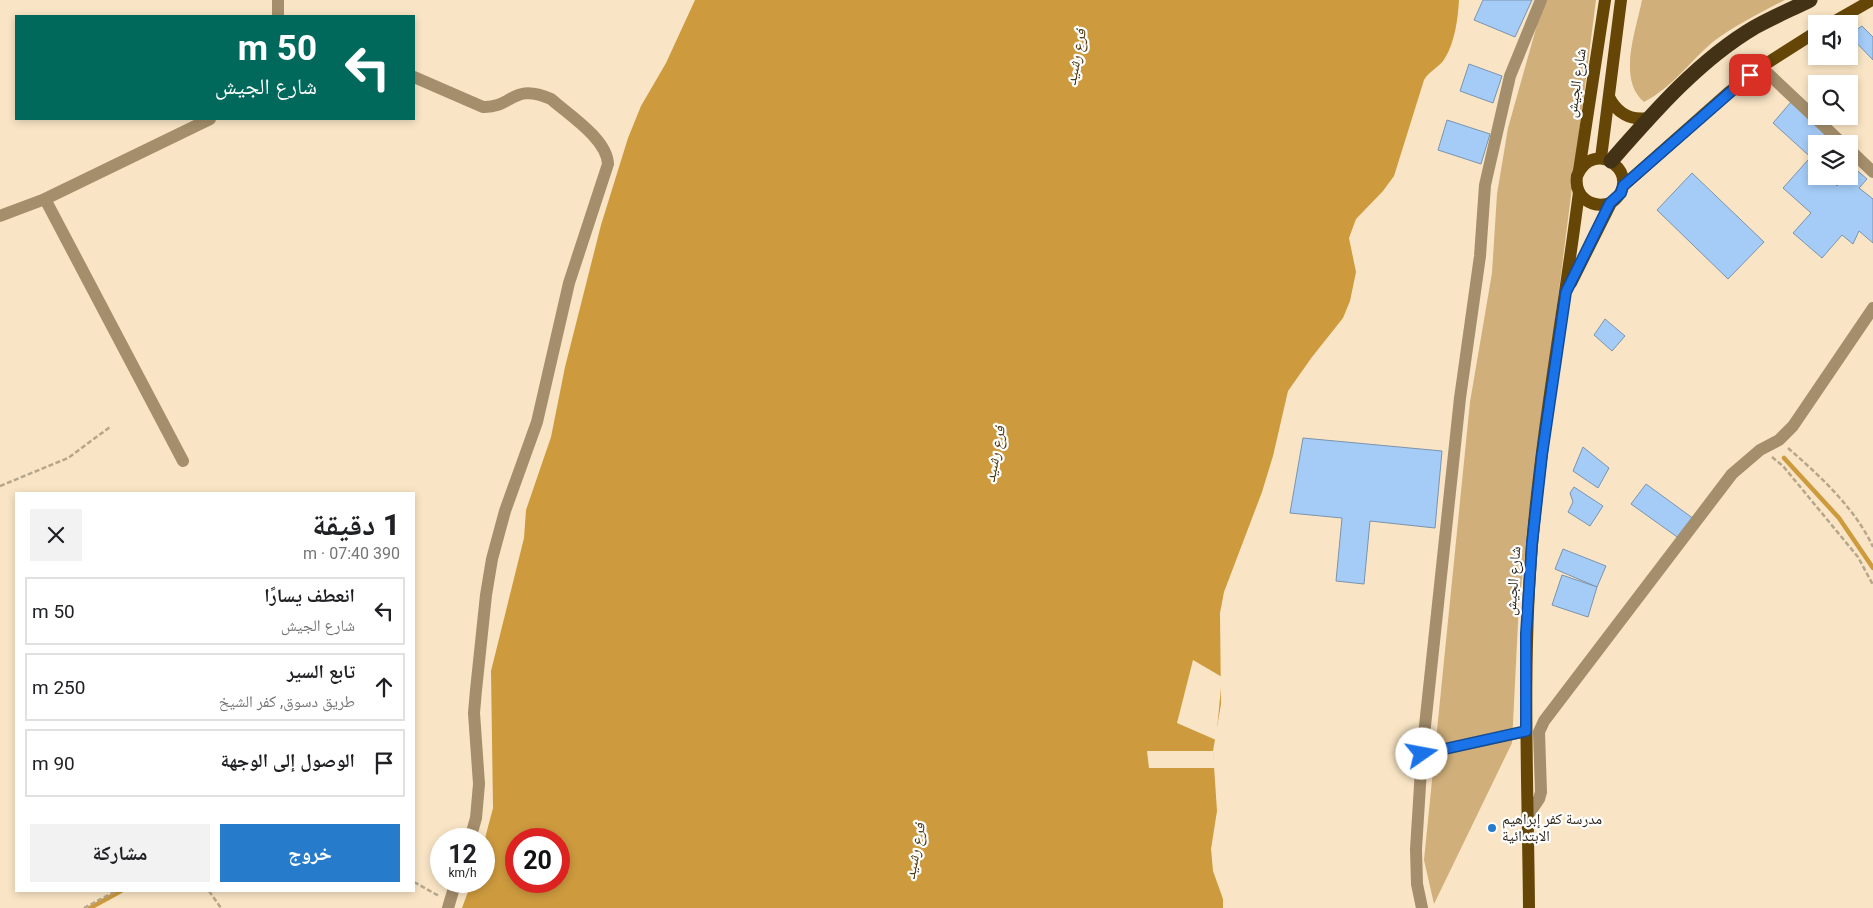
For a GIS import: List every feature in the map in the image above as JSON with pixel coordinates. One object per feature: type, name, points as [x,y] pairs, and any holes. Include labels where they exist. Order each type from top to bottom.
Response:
[{"type":"highway","points":[[1606,160],[1698,70],[1756,27],[1810,0]]},
{"type":"main road","name":"شارع الجيش","points":[[1579,171],[1605,0]]},
{"type":"main road","points":[[1606,160],[1608,97],[1621,0]]},
{"type":"main road","points":[[1846,15],[1872,0]]},
{"type":"main road","points":[[1623,186],[1761,67],[1808,37]]},
{"type":"main road","points":[[1608,97],[1621,113],[1634,118],[1648,118]]},
{"type":"main road","points":[[1606,160],[1621,171],[1623,186],[1621,193],[1610,203],[1596,205],[1583,198],[1576,182],[1579,171],[1588,161],[1606,160]]},
{"type":"main road","name":"شارع الجيش","points":[[1529,908],[1526,634],[1532,544],[1542,455],[1579,192]]},
{"type":"main road","name":"شارع الجيش","points":[[1566,292],[1610,203]]},
{"type":"street","points":[[278,0],[278,15]]},
{"type":"street","points":[[1422,908],[1417,884],[1416,849],[1422,754],[1460,398],[1480,256],[1485,186],[1510,76],[1541,0]]},
{"type":"street","points":[[1761,67],[1833,135]]},
{"type":"street","points":[[415,77],[483,107],[530,92],[551,99],[599,142],[607,156],[608,164],[569,283],[537,422],[505,512],[492,559],[486,596],[474,713],[479,784],[476,818],[473,828]]},
{"type":"street","points":[[0,216],[45,199],[208,120]]},
{"type":"street","points":[[1858,158],[1873,172]]},
{"type":"street","points":[[45,199],[183,461]]},
{"type":"street","points":[[1529,814],[1540,799],[1541,792],[1541,725],[1716,494],[1738,468],[1760,450],[1779,440],[1803,412],[1873,308]]},
{"type":"street","points":[[1422,754],[1526,731]]},
{"type":"street","points":[[448,905],[452,893]]},
{"type":"path","points":[[0,486],[68,458],[110,427]]},
{"type":"path","points":[[1779,440],[1804,462],[1854,514],[1865,530],[1873,547]]},
{"type":"path","points":[[1760,450],[1783,466],[1858,558],[1873,586]]},
{"type":"path","points":[[415,883],[448,905]]},
{"type":"path","points":[[84,908],[114,892]]},
{"type":"path","points":[[210,892],[221,908]]},
{"type":"shaded area","points":[[1544,0],[1596,0],[1519,603],[1512,743],[1434,904],[1424,860],[1470,402],[1492,273],[1497,194],[1508,128]]},
{"type":"shaded area","points":[[1642,0],[1785,0],[1740,24],[1714,41],[1664,89],[1644,102],[1636,92],[1631,81],[1630,68],[1633,40]]},
{"type":"water","name":"فرع رشيد","points":[[695,0],[1459,0],[1454,37],[1443,61],[1424,80],[1394,176],[1383,191],[1356,219],[1349,238],[1356,272],[1350,301],[1343,318],[1288,391],[1273,456],[1262,492],[1224,592],[1220,613],[1221,704],[1213,751],[1217,811],[1211,849],[1213,871],[1223,899],[1223,908],[462,908],[468,893],[495,893],[495,828],[488,828],[493,808],[491,671],[524,538],[526,510],[551,437],[565,367],[601,225],[628,138],[641,106],[666,63]]},
{"type":"pier","points":[[1193,660],[1222,677],[1216,740],[1177,723]]},
{"type":"pier","points":[[1147,751],[1213,751],[1215,768],[1149,768]]},
{"type":"building","points":[[1483,0],[1532,0],[1515,37],[1474,20]]},
{"type":"building","points":[[1862,26],[1873,37],[1873,60],[1858,44],[1858,29]]},
{"type":"building","points":[[1469,64],[1502,76],[1493,103],[1460,91]]},
{"type":"building","points":[[1791,102],[1808,117],[1808,125],[1817,125],[1829,135],[1808,135],[1808,155],[1773,123]]},
{"type":"building","points":[[1447,120],[1490,134],[1481,164],[1438,150]]},
{"type":"building","points":[[1808,160],[1808,185],[1858,185],[1858,171],[1867,179],[1859,188],[1873,199],[1873,243],[1859,231],[1853,244],[1842,235],[1822,258],[1793,233],[1811,213],[1783,188]]},
{"type":"building","points":[[1692,173],[1764,242],[1728,279],[1657,210]]},
{"type":"building","points":[[1605,319],[1625,336],[1612,351],[1594,335]]},
{"type":"building","points":[[1303,438],[1442,451],[1435,528],[1370,521],[1364,584],[1336,581],[1342,518],[1290,513]]},
{"type":"building","points":[[1583,447],[1609,468],[1598,488],[1573,471]]},
{"type":"building","points":[[1646,484],[1694,519],[1680,539],[1631,504]]},
{"type":"building","points":[[1574,487],[1603,506],[1590,526],[1568,512],[1573,502],[1570,493]]},
{"type":"building","points":[[1563,549],[1606,566],[1597,587],[1555,569]]},
{"type":"building","points":[[1562,575],[1597,587],[1588,617],[1552,605]]},
{"type":"waterway","points":[[1784,458],[1839,518],[1873,568]]},
{"type":"waterway","points":[[90,908],[119,892]]},
{"type":"place","name":"مدرسة كفر إبراهيم الابتدائية","points":[[1492,828]]},
{"type":"route","points":[[1422,754],[1526,731],[1526,634],[1532,544],[1542,455],[1566,292],[1610,203],[1621,193],[1623,186],[1750,75]]}]
